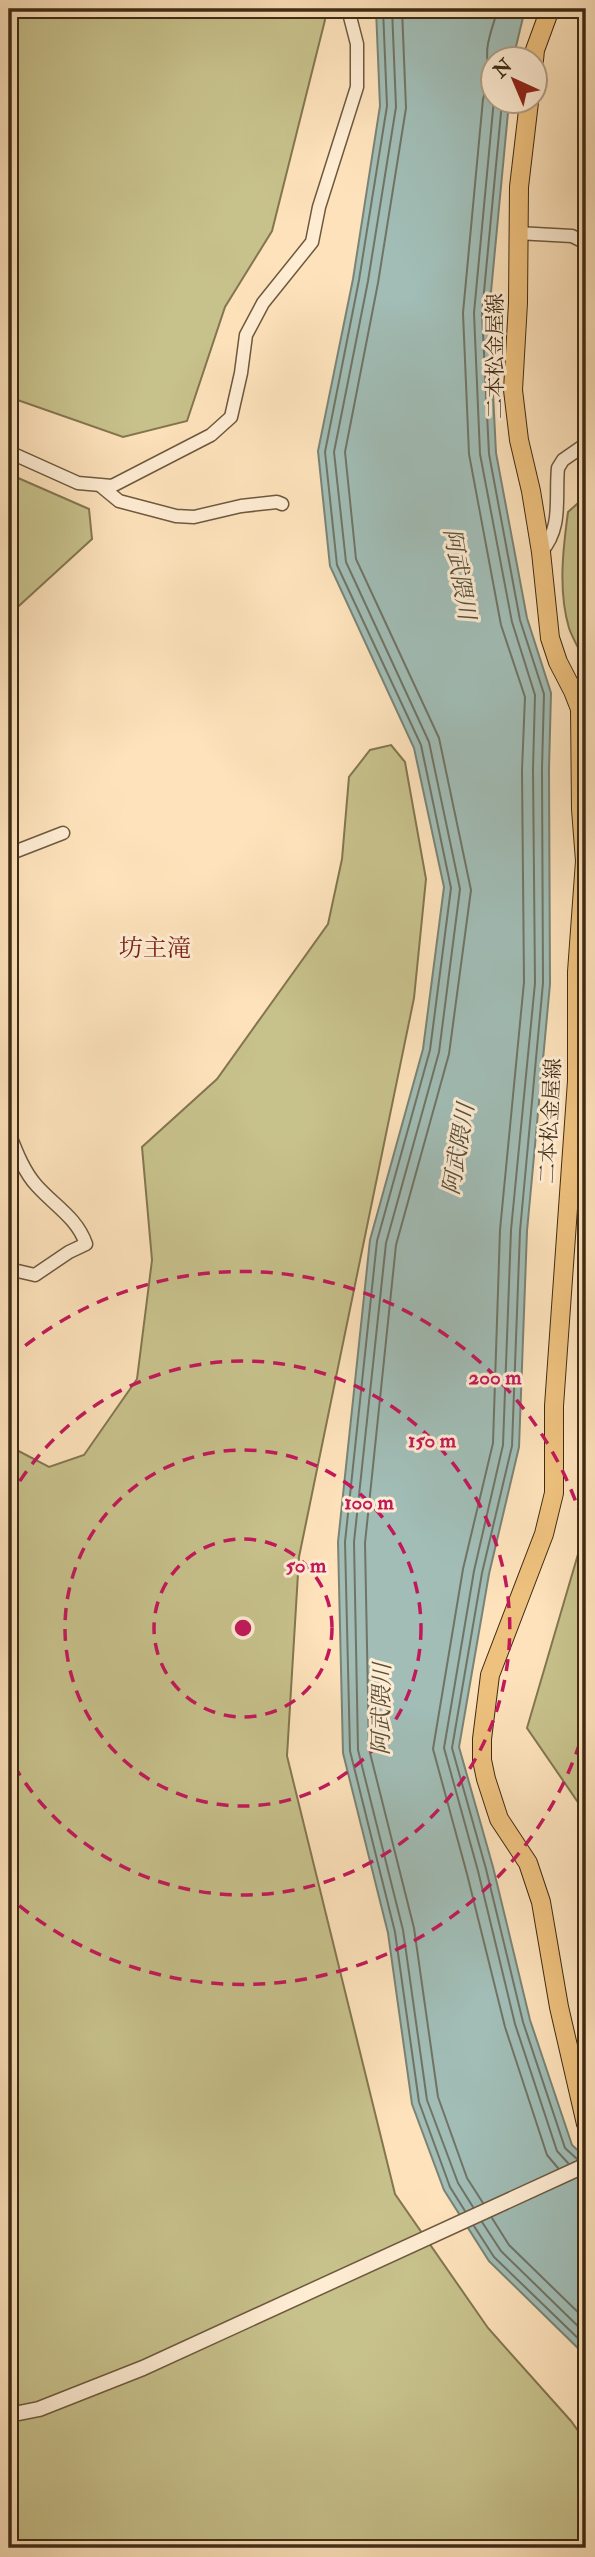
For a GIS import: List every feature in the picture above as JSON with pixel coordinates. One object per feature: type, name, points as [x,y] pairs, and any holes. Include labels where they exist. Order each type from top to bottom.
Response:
[{"type":"main road","points":[[536,46],[550,9]]},
{"type":"main road","name":"二本松金屋線","points":[[527,116],[519,187],[518,303],[513,390],[519,440],[541,552],[550,638],[580,709],[581,809],[585,861],[577,972],[578,1180],[554,1406],[554,1493],[544,1534],[490,1675],[482,1760],[499,1819],[528,1863],[541,1902],[559,2007],[586,2124]]},
{"type":"street","points":[[9,452],[78,483],[112,486],[211,435],[231,418],[246,335],[263,303],[312,242],[319,207],[357,87],[357,44],[348,9]]},
{"type":"street","points":[[517,233],[572,236],[586,243]]},
{"type":"street","points":[[541,552],[549,543],[556,524],[558,468],[563,460],[586,444]]},
{"type":"street","points":[[102,487],[119,500],[176,516],[194,517],[241,506],[277,502],[282,504]]},
{"type":"street","points":[[9,855],[63,833]]},
{"type":"street","points":[[9,1133],[26,1171],[36,1186],[81,1229],[86,1244],[35,1275],[9,1269]]},
{"type":"street","points":[[9,2415],[38,2409],[143,2368],[586,2165]]},
{"type":"shaded area","points":[[9,9],[323,9],[325,20],[272,231],[225,307],[187,421],[123,437],[9,397]]},
{"type":"shaded area","points":[[9,474],[89,509],[92,539],[9,615]]},
{"type":"shaded area","points":[[586,496],[586,663],[569,628],[562,570],[568,512]]},
{"type":"shaded area","points":[[391,745],[405,762],[426,879],[414,998],[299,1557],[287,1756],[395,2194],[488,2328],[571,2421],[586,2442],[586,2548],[9,2548],[9,1446],[49,1467],[84,1455],[137,1379],[152,1260],[142,1147],[217,1079],[328,924],[342,859],[349,777],[370,750]]},
{"type":"shaded area","points":[[586,1527],[586,1814],[527,1728]]},
{"type":"water","name":"阿武隈川","points":[[376,9],[525,9],[516,46],[480,46],[480,116],[508,116],[489,313],[496,453],[527,618],[551,693],[550,984],[527,1231],[519,1447],[489,1574],[459,1747],[493,1867],[530,2020],[572,2145],[586,2158],[586,2356],[489,2261],[444,2190],[412,2104],[388,1933],[343,1753],[338,1542],[370,1240],[423,1049],[444,887],[414,748],[330,566],[318,451],[353,279],[380,106]]},
{"type":"district","name":"坊主滝","points":[[155,948]]}]
